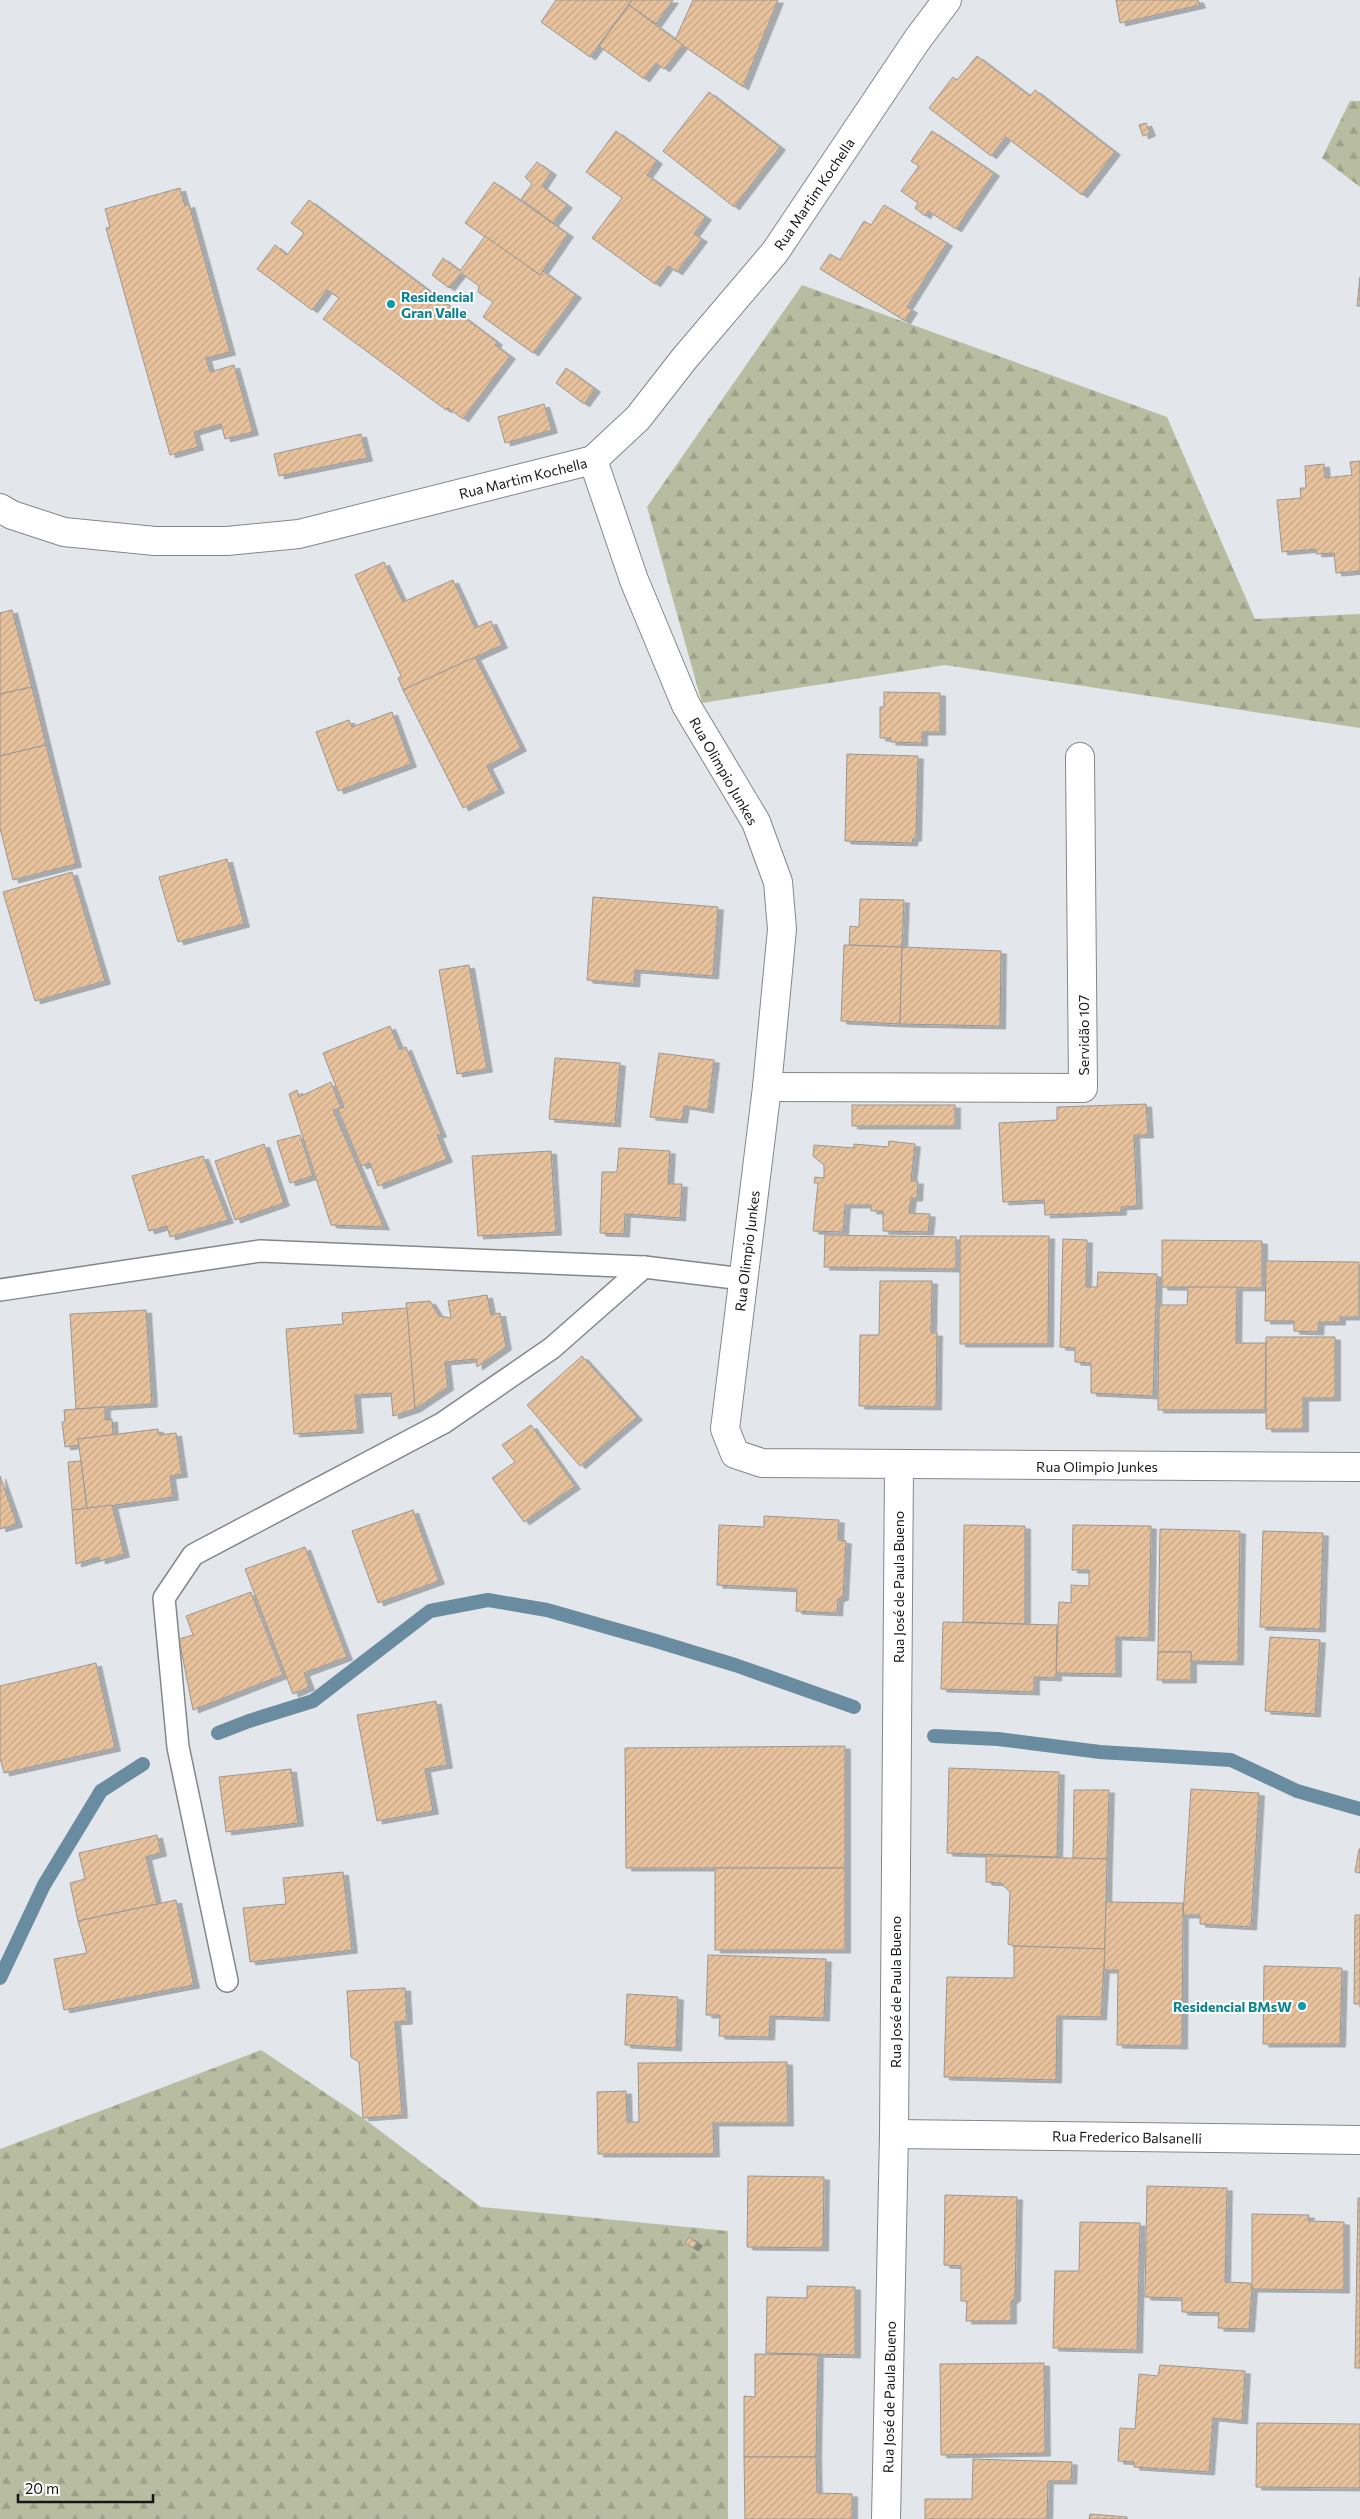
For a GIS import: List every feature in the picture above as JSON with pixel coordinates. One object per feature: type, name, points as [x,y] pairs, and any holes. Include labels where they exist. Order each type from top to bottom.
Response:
[{"type":"street","name":"Rua Martim Kochella","points":[[0,508],[12,515],[64,532],[155,541],[227,541],[299,534],[593,460],[638,418],[684,358],[775,252],[917,40],[947,0]]},
{"type":"street","name":"Rua Olimpio Junkes","points":[[593,460],[634,580],[686,705],[756,822],[778,882],[782,929],[768,1087],[725,1429],[735,1454],[762,1463],[899,1466],[1360,1467]]},
{"type":"street","name":"Servidão 107","points":[[768,1087],[1083,1088],[1080,757]]},
{"type":"street","name":"Rua José de Paula Bueno","points":[[886,2519],[894,2134],[899,1466]]},
{"type":"street","name":"Rua Frederico Balsanelli","points":[[894,2134],[1360,2140]]},
{"type":"lane","points":[[0,1290],[260,1251],[644,1266],[743,1279]]},
{"type":"lane","points":[[227,1981],[178,1747],[164,1598],[193,1555],[443,1424],[552,1348],[644,1266]]},
{"type":"green space","points":[[1350,101],[1360,101],[1360,187],[1322,158]]},
{"type":"green space","points":[[802,285],[1167,417],[1255,619],[1360,614],[1360,728],[945,665],[702,703],[647,507]]},
{"type":"green space","points":[[261,2050],[363,2118],[481,2207],[728,2231],[728,2519],[0,2519],[0,2149]]},
{"type":"building","points":[[556,0],[632,0],[590,57],[541,22]]},
{"type":"building","points":[[632,0],[673,0],[656,24],[629,5]]},
{"type":"building","points":[[693,0],[778,0],[743,87],[675,40]]},
{"type":"building","points":[[1116,0],[1198,0],[1200,5],[1120,23]]},
{"type":"building","points":[[629,5],[683,45],[664,69],[656,63],[644,79],[599,46]]},
{"type":"building","points":[[977,56],[1030,96],[1035,90],[1115,152],[1082,195],[1006,137],[991,156],[929,108],[953,77],[957,80]]},
{"type":"building","points":[[709,92],[780,147],[734,207],[663,151]]},
{"type":"building","points":[[1146,123],[1150,133],[1143,136],[1139,125]]},
{"type":"building","points":[[616,131],[657,161],[647,175],[706,217],[694,234],[702,239],[677,272],[668,266],[655,284],[592,238],[622,198],[586,172]]},
{"type":"building","points":[[932,131],[994,173],[956,229],[928,211],[925,216],[915,208],[918,203],[901,191],[919,166],[911,161]]},
{"type":"building","points":[[537,162],[551,172],[542,186],[567,205],[553,223],[521,199],[532,184],[525,177]]},
{"type":"building","points":[[494,182],[568,234],[540,275],[465,223]]},
{"type":"building","points":[[180,188],[185,206],[189,204],[230,352],[206,358],[210,372],[234,365],[253,432],[225,439],[221,424],[194,432],[198,447],[170,455],[106,228],[110,227],[105,209]]},
{"type":"building","name":"Residencial Gran Valle","points":[[309,200],[497,342],[495,345],[510,356],[463,419],[448,408],[446,410],[323,319],[339,298],[327,290],[312,310],[257,269],[275,245],[287,255],[304,233],[291,223]]},
{"type":"building","points":[[884,205],[947,243],[907,307],[912,310],[905,321],[820,269],[830,254],[840,260],[864,221],[871,225]]},
{"type":"building","points":[[485,236],[540,275],[543,271],[576,295],[533,353],[483,317],[493,302],[478,292],[479,286],[461,273],[449,288],[432,275],[443,258],[460,271]]},
{"type":"building","points":[[1360,277],[1360,306],[1357,306]]},
{"type":"building","points":[[566,368],[595,389],[584,404],[556,383]]},
{"type":"building","points":[[544,404],[552,430],[505,443],[498,417]]},
{"type":"building","points":[[361,434],[367,458],[279,476],[274,454]]},
{"type":"building","points":[[1360,461],[1360,571],[1336,573],[1334,553],[1316,554],[1316,549],[1282,552],[1277,500],[1301,498],[1300,488],[1306,488],[1305,466],[1324,464],[1325,478],[1352,475],[1350,462]]},
{"type":"building","points":[[384,562],[403,602],[453,580],[475,628],[491,621],[502,645],[403,690],[398,678],[401,676],[355,575]]},
{"type":"building","points":[[12,610],[32,687],[0,694],[0,613]]},
{"type":"building","points":[[475,657],[521,748],[487,766],[499,790],[463,808],[403,690]]},
{"type":"building","points":[[32,687],[46,745],[0,756],[0,694]]},
{"type":"building","points":[[884,692],[940,693],[940,732],[922,732],[922,743],[890,742],[891,738],[880,738],[880,707],[884,707]]},
{"type":"building","points":[[392,712],[411,764],[338,791],[316,732],[349,720],[352,727]]},
{"type":"building","points":[[46,745],[76,864],[13,880],[0,828],[0,756]]},
{"type":"building","points":[[847,754],[918,756],[916,838],[913,838],[912,843],[845,841]]},
{"type":"building","points":[[227,859],[244,924],[178,942],[159,877]]},
{"type":"building","points":[[72,872],[105,981],[35,1001],[3,892]]},
{"type":"building","points":[[593,897],[718,907],[713,976],[635,970],[634,984],[587,980]]},
{"type":"building","points":[[860,899],[904,900],[902,947],[849,945],[850,926],[859,927]]},
{"type":"building","points":[[844,945],[902,947],[900,1024],[841,1021]]},
{"type":"building","points":[[902,947],[1001,951],[1000,1026],[900,1024]]},
{"type":"building","points":[[469,965],[487,1069],[457,1074],[439,970]]},
{"type":"building","points":[[390,1026],[400,1050],[406,1047],[441,1134],[437,1135],[447,1159],[378,1186],[370,1163],[361,1166],[338,1109],[344,1107],[323,1053]]},
{"type":"building","points":[[659,1053],[714,1060],[708,1110],[684,1106],[682,1120],[650,1117]]},
{"type":"building","points":[[555,1058],[620,1063],[615,1124],[549,1119]]},
{"type":"building","points":[[331,1082],[341,1108],[333,1110],[384,1227],[331,1225],[289,1094],[297,1090],[299,1097]]},
{"type":"building","points":[[1146,1104],[1148,1135],[1134,1135],[1137,1206],[1121,1207],[1121,1212],[1045,1215],[1044,1200],[1003,1202],[999,1123],[1057,1120],[1057,1107]]},
{"type":"building","points":[[852,1105],[955,1105],[955,1126],[852,1126]]},
{"type":"building","points":[[300,1135],[313,1176],[290,1183],[277,1141]]},
{"type":"building","points":[[889,1141],[915,1144],[911,1181],[918,1181],[917,1198],[911,1198],[909,1213],[930,1214],[928,1232],[883,1231],[883,1211],[871,1211],[871,1205],[845,1205],[843,1232],[813,1231],[818,1183],[814,1183],[815,1177],[824,1178],[824,1165],[813,1156],[814,1145],[854,1148],[854,1144],[888,1147]]},
{"type":"building","points":[[264,1144],[284,1203],[235,1220],[215,1161]]},
{"type":"building","points":[[619,1148],[670,1151],[668,1184],[682,1184],[680,1218],[625,1214],[624,1234],[600,1233],[602,1172],[617,1172]]},
{"type":"building","points":[[551,1151],[556,1232],[478,1236],[472,1156]]},
{"type":"building","points":[[203,1156],[228,1220],[170,1237],[167,1226],[149,1231],[132,1176]]},
{"type":"building","points":[[825,1235],[956,1237],[956,1269],[824,1267]]},
{"type":"building","points":[[960,1236],[1049,1236],[1048,1344],[960,1344]]},
{"type":"building","points":[[1063,1239],[1087,1240],[1086,1287],[1097,1287],[1098,1272],[1157,1274],[1153,1396],[1091,1393],[1091,1363],[1075,1362],[1075,1348],[1060,1347]]},
{"type":"building","points":[[1162,1240],[1262,1241],[1262,1288],[1162,1287]]},
{"type":"building","points":[[1266,1261],[1359,1262],[1359,1317],[1340,1317],[1340,1322],[1319,1322],[1318,1332],[1294,1331],[1294,1321],[1265,1321]]},
{"type":"building","points":[[880,1281],[932,1281],[931,1333],[937,1333],[936,1407],[859,1406],[860,1335],[879,1335]]},
{"type":"building","points":[[1188,1287],[1237,1287],[1236,1343],[1266,1343],[1265,1410],[1158,1410],[1159,1305],[1187,1305]]},
{"type":"building","points":[[487,1295],[491,1315],[500,1313],[506,1347],[477,1367],[476,1359],[445,1362],[448,1387],[415,1409],[406,1303],[430,1301],[439,1316],[451,1318],[448,1301]]},
{"type":"building","points":[[407,1308],[415,1409],[393,1416],[391,1393],[355,1395],[358,1430],[294,1434],[286,1329],[343,1324],[342,1313]]},
{"type":"building","points":[[146,1310],[152,1404],[76,1409],[70,1314]]},
{"type":"building","points":[[1266,1337],[1335,1337],[1335,1398],[1303,1398],[1303,1429],[1266,1429]]},
{"type":"building","points":[[582,1356],[637,1417],[580,1466],[527,1405]]},
{"type":"building","points":[[105,1407],[105,1420],[112,1419],[113,1435],[78,1439],[79,1445],[65,1447],[62,1422],[65,1422],[64,1410]]},
{"type":"building","points":[[531,1425],[575,1486],[524,1522],[492,1478],[515,1462],[502,1445]]},
{"type":"building","points":[[158,1429],[159,1435],[176,1433],[182,1474],[170,1476],[173,1497],[87,1509],[78,1439]]},
{"type":"building","points":[[81,1461],[87,1509],[72,1510],[68,1462]]},
{"type":"building","points":[[0,1476],[17,1524],[0,1529]]},
{"type":"building","points":[[112,1505],[124,1554],[100,1561],[99,1557],[76,1564],[72,1510]]},
{"type":"building","points":[[413,1510],[439,1581],[378,1603],[352,1531]]},
{"type":"building","points":[[764,1516],[839,1520],[838,1540],[846,1541],[843,1597],[838,1599],[837,1613],[796,1611],[797,1589],[717,1585],[719,1525],[764,1527]]},
{"type":"building","points":[[964,1525],[1025,1526],[1025,1624],[963,1622]]},
{"type":"building","points":[[1073,1525],[1151,1526],[1149,1638],[1116,1637],[1116,1674],[1056,1673],[1059,1602],[1071,1603],[1071,1585],[1089,1586],[1089,1570],[1072,1570]]},
{"type":"building","points":[[1160,1529],[1240,1531],[1238,1662],[1191,1661],[1191,1652],[1158,1652]]},
{"type":"building","points":[[1263,1531],[1323,1533],[1320,1629],[1260,1627]]},
{"type":"building","points":[[305,1547],[347,1657],[304,1673],[309,1687],[293,1694],[245,1569]]},
{"type":"building","points":[[251,1592],[283,1675],[193,1710],[179,1639],[193,1635],[186,1616]]},
{"type":"building","points":[[943,1622],[1057,1625],[1056,1678],[1034,1677],[1034,1692],[941,1689]]},
{"type":"building","points":[[1270,1637],[1320,1640],[1315,1714],[1265,1711]]},
{"type":"building","points":[[1158,1652],[1191,1652],[1191,1680],[1157,1680]]},
{"type":"building","points":[[96,1663],[115,1748],[4,1773],[0,1758],[0,1686]]},
{"type":"building","points":[[436,1701],[447,1765],[425,1769],[433,1811],[377,1821],[357,1715]]},
{"type":"building","points":[[845,1746],[845,1868],[626,1868],[625,1748]]},
{"type":"building","points":[[949,1768],[1059,1772],[1057,1857],[947,1853]]},
{"type":"building","points":[[291,1769],[298,1823],[226,1832],[219,1777]]},
{"type":"building","points":[[1191,1789],[1259,1793],[1251,1927],[1200,1924],[1200,1915],[1183,1915]]},
{"type":"building","points":[[1074,1790],[1109,1790],[1107,1859],[1073,1858]]},
{"type":"building","points":[[157,1835],[161,1853],[146,1857],[157,1904],[78,1921],[70,1883],[85,1879],[79,1853]]},
{"type":"building","points":[[1360,1849],[1360,1873],[1355,1872]]},
{"type":"building","points":[[986,1856],[1107,1859],[1105,1949],[1014,1946],[1008,1944],[1010,1892],[1001,1883],[986,1882]]},
{"type":"building","points":[[715,1868],[845,1868],[845,1950],[715,1950]]},
{"type":"building","points":[[343,1872],[352,1950],[250,1962],[243,1908],[286,1904],[283,1878]]},
{"type":"building","points":[[176,1900],[194,1985],[64,2010],[54,1959],[87,1953],[78,1921]]},
{"type":"building","points":[[1106,1902],[1183,1903],[1182,2046],[1117,2045],[1118,1970],[1104,1970]]},
{"type":"building","points":[[1355,1915],[1360,1915],[1360,2004],[1354,2004]]},
{"type":"building","points":[[1014,1946],[1105,1949],[1101,2017],[1057,2016],[1056,2080],[944,2077],[947,1977],[1014,1978]]},
{"type":"building","points":[[708,1955],[826,1959],[824,2018],[770,2016],[769,2037],[719,2036],[720,2015],[706,2015]]},
{"type":"building","name":"Residencial BMsW","points":[[1264,1966],[1342,1968],[1340,2044],[1263,2044]]},
{"type":"building","points":[[405,1988],[407,2021],[395,2022],[402,2115],[363,2118],[359,2062],[351,2057],[347,1991]]},
{"type":"building","points":[[627,1994],[678,1997],[676,2048],[625,2045]]},
{"type":"building","points":[[787,2062],[788,2123],[713,2123],[714,2154],[598,2154],[597,2092],[626,2091],[627,2122],[639,2122],[638,2063]]},
{"type":"building","points":[[748,2176],[824,2177],[823,2248],[747,2247]]},
{"type":"building","points":[[1147,2186],[1227,2188],[1225,2282],[1250,2283],[1252,2289],[1249,2329],[1218,2328],[1219,2313],[1182,2312],[1182,2298],[1145,2297]]},
{"type":"building","points":[[945,2195],[1017,2197],[1015,2298],[1011,2301],[1011,2321],[966,2321],[967,2301],[961,2301],[961,2266],[944,2265]]},
{"type":"building","points":[[1358,2198],[1360,2198],[1360,2368],[1355,2368]]},
{"type":"building","points":[[1252,2214],[1309,2215],[1308,2221],[1344,2222],[1344,2290],[1252,2289]]},
{"type":"building","points":[[1080,2222],[1140,2223],[1137,2350],[1053,2348],[1055,2271],[1079,2271]]},
{"type":"building","points":[[689,2237],[697,2243],[693,2248],[685,2243]]},
{"type":"building","points":[[807,2286],[855,2287],[855,2355],[766,2353],[767,2297],[807,2298]]},
{"type":"building","points":[[755,2354],[818,2355],[816,2457],[744,2457],[744,2396],[755,2397]]},
{"type":"building","points":[[1044,2363],[1045,2453],[941,2455],[940,2364]]},
{"type":"building","points":[[1160,2365],[1245,2371],[1242,2421],[1213,2418],[1209,2472],[1134,2467],[1134,2462],[1118,2461],[1120,2428],[1135,2429],[1139,2374],[1158,2376]]},
{"type":"building","points":[[1257,2423],[1360,2424],[1360,2488],[1256,2487]]},
{"type":"building","points":[[744,2457],[816,2457],[817,2493],[852,2494],[852,2519],[745,2519]]},
{"type":"building","points":[[973,2459],[1072,2462],[1071,2481],[1048,2481],[1047,2519],[925,2519],[925,2499],[972,2499]]},
{"type":"building","points":[[1090,2514],[1127,2517],[1127,2519],[1089,2519]]},
{"type":"waterway","points":[[218,1733],[313,1701],[430,1611],[488,1600],[547,1610],[656,1641],[735,1665],[854,1707]]},
{"type":"waterway","points":[[934,1736],[998,1739],[1100,1752],[1231,1760],[1297,1791],[1360,1809]]},
{"type":"waterway","points":[[0,1978],[44,1885],[101,1791],[143,1764]]},
{"type":"place","name":"Residencial Gran Valle","points":[[391,304]]},
{"type":"place","name":"Residencial BMsW","points":[[1302,2006]]}]
